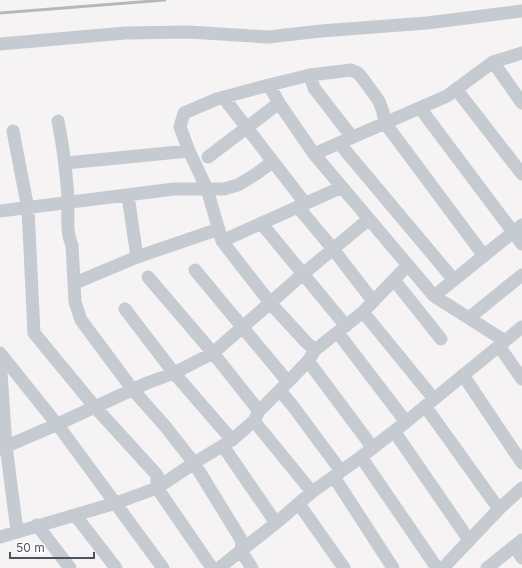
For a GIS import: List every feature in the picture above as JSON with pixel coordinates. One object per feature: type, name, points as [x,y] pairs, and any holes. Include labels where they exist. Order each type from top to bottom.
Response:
[{"type":"street","points":[[0,44],[125,33],[189,32],[268,37],[321,30],[427,23],[522,11]]},
{"type":"street","points":[[314,154],[447,96],[493,62],[522,53]]},
{"type":"street","points":[[493,62],[522,103]]},
{"type":"street","points":[[373,448],[311,356],[306,342],[270,304],[220,235],[207,189],[189,151],[180,127],[184,113],[223,98],[310,75],[351,70],[358,73],[379,101],[385,123],[484,256]]},
{"type":"street","points":[[310,75],[314,88],[352,137]]},
{"type":"street","points":[[269,85],[279,103],[314,154],[434,296],[469,318],[502,343],[522,379]]},
{"type":"street","points":[[456,89],[522,174]]},
{"type":"street","points":[[223,98],[272,162],[333,249],[373,301]]},
{"type":"street","points":[[208,157],[279,103]]},
{"type":"street","points":[[420,108],[517,229],[522,244]]},
{"type":"street","points":[[58,121],[66,162],[69,238],[72,245],[75,302],[81,320],[134,390],[194,463],[242,541],[241,551],[252,568]]},
{"type":"street","points":[[13,131],[28,209],[34,333],[95,407],[157,475],[157,488],[212,568]]},
{"type":"street","points":[[339,143],[454,280]]},
{"type":"street","points":[[66,162],[189,151]]},
{"type":"street","points":[[0,211],[28,209],[174,190],[224,189],[238,185],[272,162]]},
{"type":"street","points":[[75,283],[137,257],[261,223],[342,187]]},
{"type":"street","points":[[128,196],[137,257]]},
{"type":"street","points":[[3,448],[174,373],[213,352],[369,219]]},
{"type":"street","points":[[261,223],[303,274],[406,422]]},
{"type":"street","points":[[434,296],[517,229]]},
{"type":"street","points":[[0,536],[116,503],[157,488],[227,443],[284,387],[311,356],[363,312],[408,265]]},
{"type":"street","points":[[195,270],[242,328],[284,387],[292,405],[337,474],[393,568]]},
{"type":"street","points":[[469,318],[522,275]]},
{"type":"street","points":[[148,277],[213,352],[256,416],[312,492]]},
{"type":"street","points":[[394,280],[441,339]]},
{"type":"street","points":[[125,309],[227,443],[276,523]]},
{"type":"street","points":[[363,312],[429,403],[499,509]]},
{"type":"street","points":[[219,568],[276,523],[312,492],[362,457],[522,327]]},
{"type":"street","points":[[0,353],[58,424],[162,568]]},
{"type":"street","points":[[0,357],[3,448],[17,531]]},
{"type":"street","points":[[463,375],[522,463]]},
{"type":"street","points":[[394,431],[469,540]]},
{"type":"street","points":[[362,457],[437,568]]},
{"type":"street","points":[[443,568],[499,509],[522,488]]},
{"type":"street","points":[[299,504],[344,568]]},
{"type":"street","points":[[75,515],[116,568]]},
{"type":"street","points":[[37,525],[70,568]]},
{"type":"street","points":[[487,568],[518,544],[522,558]]},
{"type":"railway","points":[[0,13],[165,0]]}]
